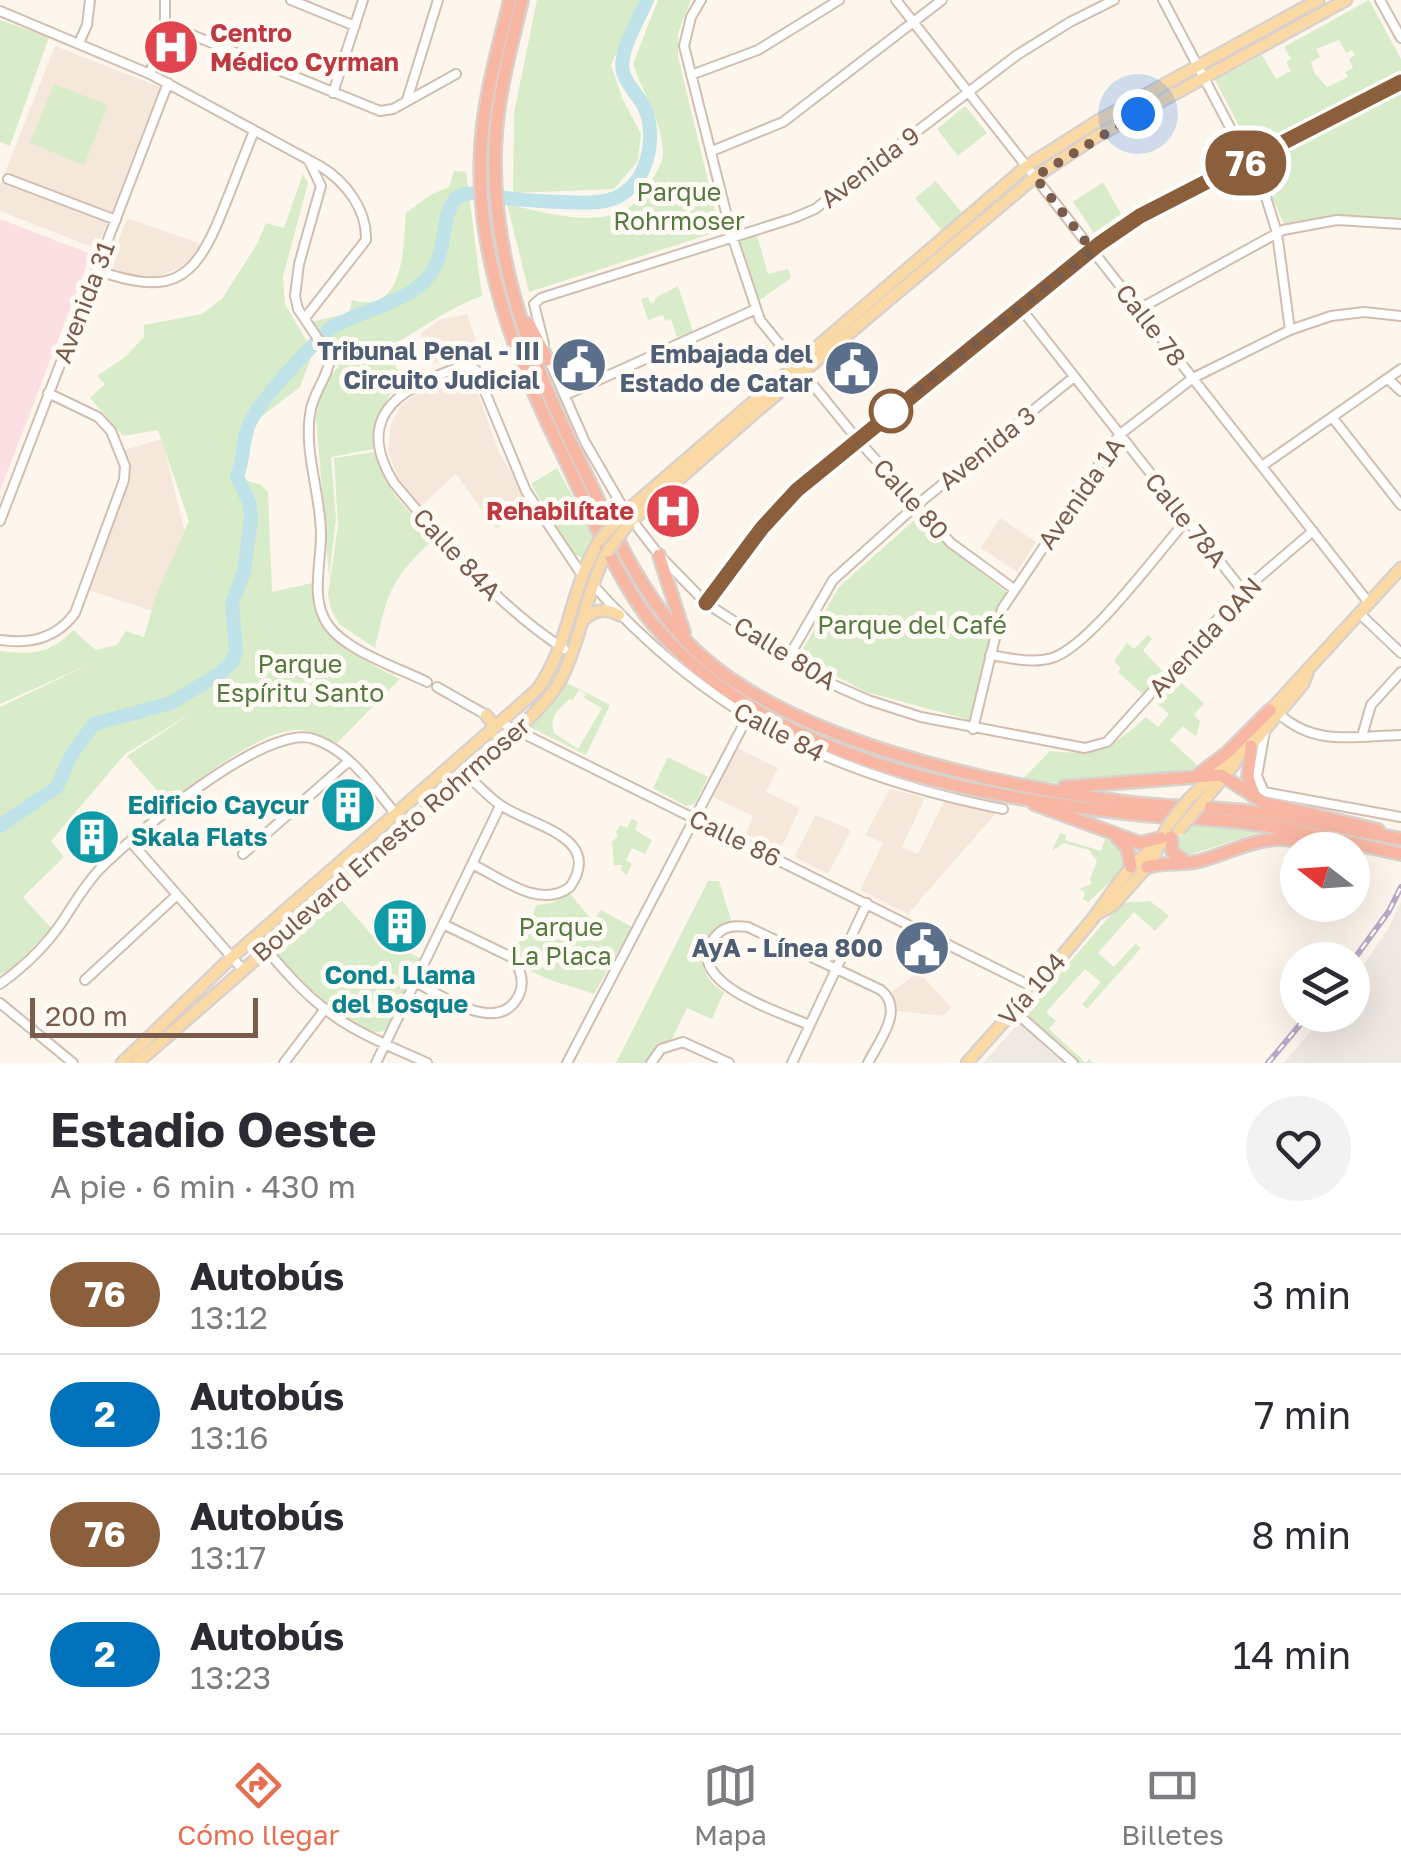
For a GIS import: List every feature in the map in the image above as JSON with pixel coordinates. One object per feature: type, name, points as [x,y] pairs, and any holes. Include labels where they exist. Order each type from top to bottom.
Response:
[{"type":"highway","points":[[510,0],[488,92],[488,160],[511,287],[539,372],[630,563],[663,614],[688,642],[731,677],[762,695],[862,743],[929,764],[1140,804],[1252,812],[1401,839]]},
{"type":"highway","points":[[522,0],[488,160],[483,208],[491,263],[533,390],[619,568],[660,632],[724,688],[823,744],[892,768],[1007,794],[1136,814],[1253,824],[1286,832]]},
{"type":"highway","points":[[511,287],[548,360]]},
{"type":"highway","points":[[659,555],[688,642]]},
{"type":"highway","points":[[1194,780],[1275,712]]},
{"type":"highway","points":[[1250,746],[1248,777],[1266,803],[1360,823],[1401,839]]},
{"type":"highway","points":[[1045,788],[1194,780],[1218,775],[1259,794]]},
{"type":"highway","points":[[1007,794],[1140,843],[1168,835],[1172,852],[1190,862]]},
{"type":"highway","points":[[1109,831],[1127,848],[1131,866]]},
{"type":"highway","points":[[1147,868],[1160,863],[1190,862],[1280,838]]},
{"type":"highway","points":[[1370,852],[1401,858]]},
{"type":"main road","name":"Boulevard Ernesto Rohrmoser","points":[[122,1063],[232,958],[537,690],[567,651],[582,575],[627,518],[1027,166],[1096,122],[1318,0]]},
{"type":"main road","name":"Boulevard Ernesto Rohrmoser","points":[[799,367],[1035,177],[1094,138],[1346,0]]},
{"type":"main road","name":"Boulevard Ernesto Rohrmoser","points":[[137,1063],[518,731],[547,699],[582,623],[602,545]]},
{"type":"main road","name":"Vía 104","points":[[966,1063],[1096,914],[1131,866],[1201,804],[1218,775],[1264,731],[1296,680],[1308,673],[1401,568]]},
{"type":"main road","points":[[582,623],[596,611],[608,610],[619,615]]},
{"type":"main road","name":"Vía 104","points":[[1238,757],[1248,738],[1275,712]]},
{"type":"main road","points":[[486,714],[494,724],[492,733]]},
{"type":"main road","name":"Vía 104","points":[[1096,914],[1113,905],[1147,868],[1187,801],[1194,780]]},
{"type":"street","points":[[79,43],[87,25],[90,0]]},
{"type":"street","points":[[150,74],[165,24],[165,0]]},
{"type":"street","points":[[291,0],[355,26]]},
{"type":"street","points":[[333,93],[363,0]]},
{"type":"street","points":[[407,100],[438,0]]},
{"type":"street","points":[[692,75],[758,50],[839,0]]},
{"type":"street","name":"Calle 78","points":[[896,0],[1370,604]]},
{"type":"street","points":[[712,151],[783,122],[942,0]]},
{"type":"street","name":"Avenida 9","points":[[541,298],[815,209],[1017,54],[1114,0]]},
{"type":"street","points":[[1163,0],[1265,194],[1277,233],[1290,330]]},
{"type":"street","points":[[1380,0],[1401,38]]},
{"type":"street","name":"Calle 80","points":[[698,4],[684,46],[754,310],[916,505],[952,543],[1014,590]]},
{"type":"street","points":[[0,11],[150,74],[327,170],[353,198],[366,225],[366,240],[305,318]]},
{"type":"street","points":[[165,24],[380,111],[393,109],[456,74]]},
{"type":"street","points":[[706,603],[762,528],[797,490],[1092,250],[1140,216],[1401,82]]},
{"type":"street","name":"Avenida 31","points":[[0,521],[168,83]]},
{"type":"street","points":[[96,270],[143,283],[167,281],[190,271],[203,255],[254,131]]},
{"type":"street","points":[[309,161],[321,186],[295,284],[298,309],[327,350],[330,364],[314,399],[308,432],[321,535],[318,593],[322,613],[335,632],[354,646],[427,682]]},
{"type":"street","points":[[8,179],[116,220]]},
{"type":"street","points":[[1139,309],[1277,233],[1337,220],[1401,224]]},
{"type":"street","name":"Calle 80A","points":[[541,298],[534,304],[534,311],[548,360],[598,468],[627,518],[706,603],[827,682],[868,700],[973,729],[1085,748],[1100,745]]},
{"type":"street","name":"Calle 78A","points":[[1019,306],[1243,591]]},
{"type":"street","points":[[565,395],[754,310]]},
{"type":"street","name":"Avenida 1A","points":[[973,729],[1002,609],[1119,435],[1193,378],[1290,330],[1330,316],[1364,312],[1401,316]]},
{"type":"street","name":"Calle 84A","points":[[567,651],[486,588],[394,484],[384,468],[379,448],[380,428],[395,399],[409,387],[465,365],[472,366],[526,491],[582,575]]},
{"type":"street","points":[[1262,466],[1401,369]]},
{"type":"street","name":"Avenida 3","points":[[788,658],[833,580],[916,505],[1074,377]]},
{"type":"street","points":[[1388,379],[1401,391]]},
{"type":"street","points":[[0,640],[40,640],[60,630],[75,613],[124,480],[123,454],[112,430],[83,408],[48,393]]},
{"type":"street","points":[[1332,417],[1401,505]]},
{"type":"street","points":[[990,655],[1038,660],[1064,653],[1086,636],[1186,521]]},
{"type":"street","name":"Avenida 0AN","points":[[1100,745],[1116,735],[1243,591],[1312,531]]},
{"type":"street","name":"Calle 84","points":[[592,585],[673,665],[747,718],[799,746],[866,774],[925,792],[1003,808]]},
{"type":"street","points":[[1360,614],[1401,653]]},
{"type":"street","points":[[1362,736],[1372,705],[1401,672]]},
{"type":"street","name":"Calle 86","points":[[436,688],[1033,988]]},
{"type":"street","points":[[1275,712],[1310,735],[1401,735]]},
{"type":"street","points":[[567,1063],[747,718]]},
{"type":"street","points":[[1264,731],[1257,776],[1259,794],[1401,817]]},
{"type":"street","points":[[0,984],[47,942],[79,894],[130,841],[219,773],[287,737],[310,737],[332,746],[407,827]]},
{"type":"street","points":[[243,854],[349,761]]},
{"type":"street","points":[[467,775],[500,806],[570,842],[578,858],[576,878],[563,892],[538,896],[472,864]]},
{"type":"street","points":[[376,1063],[500,806]]},
{"type":"street","points":[[130,841],[243,970]]},
{"type":"street","points":[[85,980],[177,894]]},
{"type":"street","points":[[792,1063],[866,903]]},
{"type":"street","points":[[415,982],[486,1014],[500,1013],[520,994],[522,981],[513,958],[443,924]]},
{"type":"street","points":[[809,1025],[715,979],[707,962],[709,946],[726,928],[748,927],[881,990],[891,1002],[890,1018],[868,1063]]},
{"type":"street","points":[[256,937],[306,992],[349,1026],[427,1063]]},
{"type":"street","points":[[0,1003],[73,1063]]},
{"type":"street","points":[[284,1063],[326,1009]]},
{"type":"street","points":[[1014,1010],[1073,1063]]},
{"type":"street","points":[[651,1063],[660,1050],[683,1042],[729,1063]]},
{"type":"shaded area","points":[[55,46],[160,87],[97,249],[0,211],[0,185]]},
{"type":"shaded area","points":[[127,218],[202,244],[177,269],[156,277],[135,276],[109,267]]},
{"type":"shaded area","points":[[0,219],[91,254],[0,491]]},
{"type":"shaded area","points":[[467,314],[479,350],[430,365],[421,333],[439,320]]},
{"type":"shaded area","points":[[464,370],[470,372],[499,452],[530,506],[496,529],[456,474],[421,506],[399,480],[388,451],[391,424],[401,406],[424,385]]},
{"type":"shaded area","points":[[162,439],[185,532],[152,611],[88,590],[125,482],[124,450]]},
{"type":"shaded area","points":[[1000,518],[1036,542],[1017,572],[981,548]]},
{"type":"shaded area","points":[[736,747],[778,768],[766,792],[800,808],[780,850],[746,834],[753,816],[711,796]]},
{"type":"shaded area","points":[[890,789],[925,798],[902,847],[918,854],[944,801],[997,812],[908,914],[860,890],[883,843],[865,835]]},
{"type":"shaded area","points":[[816,815],[851,830],[828,874],[794,857]]},
{"type":"shaded area","points":[[1401,902],[1401,1063],[1284,1063],[1310,1032],[1370,1032],[1370,956]]},
{"type":"shaded area","points":[[919,972],[951,1007],[944,1016],[897,1011],[890,993]]},
{"type":"shaded area","points":[[1020,1022],[1066,1063],[983,1063]]},
{"type":"green space","points":[[537,0],[640,0],[611,65],[641,134],[638,161],[614,189],[513,193],[514,113]]},
{"type":"green space","name":"Parque Rohrmoser","points":[[658,0],[691,0],[678,33],[678,56],[720,231],[529,292],[507,204],[568,217],[607,216],[625,210],[640,198],[660,166],[663,151],[659,128],[633,64]]},
{"type":"green space","points":[[1369,0],[1401,59],[1401,74],[1253,153],[1215,80],[1262,55],[1276,79],[1291,71],[1286,62],[1291,59],[1284,47]],"holes":[[[1339,40],[1346,53],[1352,50],[1355,55],[1349,59],[1353,68],[1345,72],[1348,77],[1327,87],[1315,74],[1311,62],[1320,57],[1316,49]]]},
{"type":"green space","points":[[0,20],[49,37],[10,146],[0,142]]},
{"type":"green space","points":[[54,84],[108,105],[84,165],[30,143]]},
{"type":"green space","points":[[1401,91],[1401,221],[1358,217],[1286,228],[1256,163]]},
{"type":"green space","points":[[965,106],[987,133],[958,156],[937,129]]},
{"type":"green space","points":[[454,171],[466,172],[482,296],[385,349],[403,378],[381,411],[374,449],[331,457],[336,519],[329,578],[316,416],[321,388],[338,367],[333,347],[311,322],[349,313],[352,300],[369,302],[392,289],[402,260],[406,213],[449,187]]},
{"type":"green space","name":"Parque Espíritu Santo","points":[[303,174],[308,183],[283,277],[285,304],[313,352],[300,387],[242,431],[236,464],[242,479],[261,485],[268,492],[272,592],[312,583],[322,619],[341,643],[400,679],[337,743],[307,731],[273,735],[235,755],[168,803],[127,756],[195,711],[125,754],[51,841],[64,857],[23,897],[51,928],[14,967],[0,975],[0,707],[92,663],[0,704],[0,651],[40,651],[57,644],[73,630],[96,650],[117,645],[126,631],[144,637],[157,593],[189,521],[158,430],[123,436],[90,398],[105,384],[97,376],[125,357],[144,337],[144,325],[202,314],[222,299],[266,223],[284,228]]},
{"type":"green space","points":[[936,181],[963,214],[942,231],[915,198]]},
{"type":"green space","points":[[1103,182],[1121,214],[1094,233],[1073,202]]},
{"type":"green space","points":[[757,235],[768,274],[788,269],[791,278],[758,301],[738,241]]},
{"type":"green space","points":[[678,286],[693,332],[677,337],[671,319],[665,321],[663,315],[648,320],[641,299],[648,297],[650,303],[655,302],[655,298]]},
{"type":"green space","points":[[375,452],[391,489],[435,538],[393,587],[375,648],[339,624],[328,594],[338,525],[334,458]]},
{"type":"green space","points":[[557,468],[596,540],[582,558],[573,553],[531,484]]},
{"type":"green space","name":"Parque del Café","points":[[918,517],[947,546],[1009,594],[996,612],[970,720],[866,692],[805,660],[803,649],[839,587]]},
{"type":"green space","points":[[1148,635],[1152,639],[1143,650],[1162,671],[1142,694],[1118,672],[1121,668],[1114,661],[1127,643],[1134,649]]},
{"type":"green space","points":[[1178,680],[1204,703],[1194,715],[1200,721],[1196,737],[1183,726],[1170,740],[1196,764],[1194,770],[1047,783],[1023,779],[1050,751],[1102,748],[1123,737],[1146,717],[1158,727],[1169,714],[1157,703]]},
{"type":"green space","points":[[567,683],[610,705],[586,755],[530,727]],"holes":[[[579,690],[586,694],[584,698],[602,708],[578,749],[554,733],[553,722]]]},
{"type":"green space","points":[[668,757],[708,777],[695,804],[686,806],[653,788]]},
{"type":"green space","points":[[632,819],[638,822],[635,830],[652,840],[645,854],[632,848],[626,860],[632,864],[627,875],[621,871],[622,865],[614,865],[612,842],[620,825],[627,828]]},
{"type":"green space","points":[[1191,824],[1260,832],[1186,856],[1180,854],[1174,842]]},
{"type":"green space","points":[[1060,833],[1066,835],[1065,840],[1101,851],[1105,839],[1123,855],[1122,871],[1088,902],[1083,899],[1085,892],[1079,889],[1092,884],[1090,879],[1097,861],[1089,850],[1064,843],[1052,851]]},
{"type":"green space","points":[[708,881],[719,881],[732,923],[712,936],[703,955],[707,976],[724,992],[712,1019],[687,1008],[671,1041],[655,1051],[648,1063],[616,1063]]},
{"type":"green space","points":[[336,894],[372,935],[420,958],[387,1029],[376,1032],[346,1018],[276,953],[276,947]]},
{"type":"green space","name":"Parque La Placa","points":[[570,894],[593,921],[601,910],[632,927],[594,994],[538,975],[514,952],[537,905]]},
{"type":"green space","points":[[1150,901],[1169,916],[1155,931],[1134,912],[1098,953],[1114,967],[1135,944],[1141,948],[1087,1009],[1082,1004],[1101,982],[1085,969],[1046,1012],[1056,1021],[1049,1029],[1086,1063],[1077,1063],[1024,1015],[1121,903]]},
{"type":"waterway","points":[[0,826],[57,787],[71,755],[94,724],[171,703],[232,662],[236,651],[232,604],[244,572],[251,519],[250,505],[237,476],[252,419],[284,377],[331,328],[393,302],[421,284],[439,257],[446,219],[456,198],[477,193],[523,200],[594,203],[622,195],[638,179],[648,153],[649,123],[622,64],[626,45],[647,0]]},
{"type":"railway","points":[[1367,942],[1401,887]]},
{"type":"railway","points":[[1268,1063],[1294,1032]]},
{"type":"bus line","name":"76","points":[[706,603],[762,528],[797,490],[1099,244],[1140,216],[1401,82]]},
{"type":"place","name":"Centro Médico Cyrman","points":[[171,47]]},
{"type":"place","name":"Tribunal Penal - III Circuito Judicial","points":[[579,365]]},
{"type":"place","name":"Embajada del Estado de Catar","points":[[852,368]]},
{"type":"place","name":"Rehabilítate","points":[[673,511]]},
{"type":"place","name":"Edificio Caycur","points":[[348,805]]},
{"type":"place","name":"Skala Flats","points":[[92,837]]},
{"type":"place","name":"Cond. Llama del Bosque","points":[[400,926]]},
{"type":"place","name":"AyA - Línea 800","points":[[922,948]]},
{"type":"route","points":[[891,411],[884,417],[1092,250],[1035,177],[1138,114]]}]
